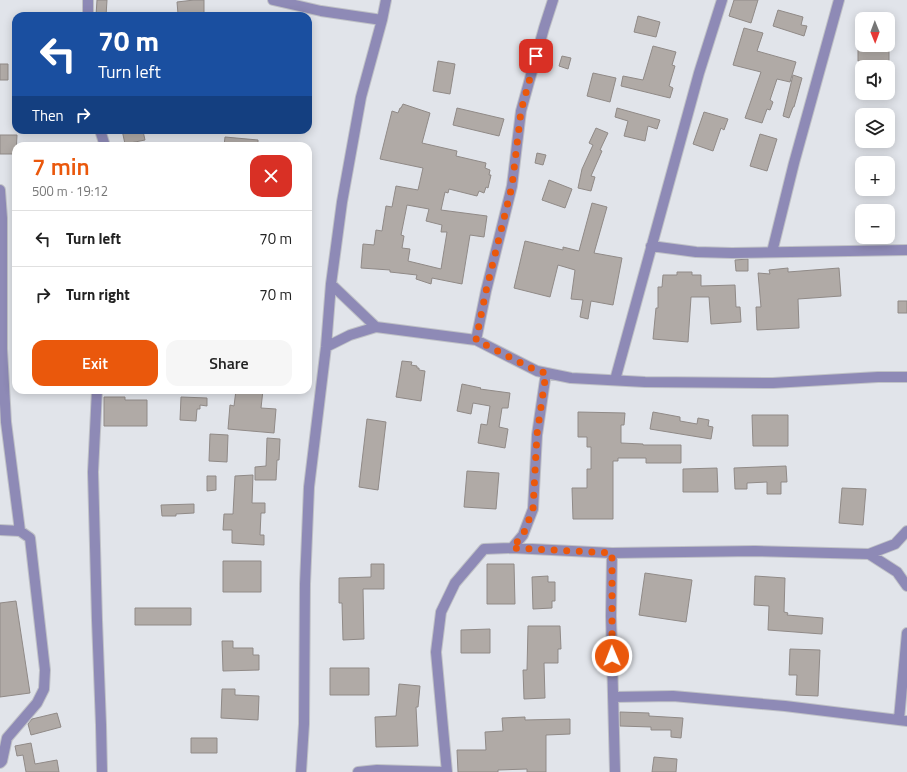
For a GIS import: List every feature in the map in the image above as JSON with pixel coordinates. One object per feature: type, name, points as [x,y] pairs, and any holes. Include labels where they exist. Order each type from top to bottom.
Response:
[{"type":"street","points":[[88,0],[88,12]]},
{"type":"street","points":[[273,0],[321,11],[382,20]]},
{"type":"street","points":[[301,772],[304,724],[305,584],[308,487],[326,347],[331,284],[342,202],[361,97],[386,0]]},
{"type":"street","points":[[476,340],[486,291],[512,186],[521,111],[553,0]]},
{"type":"street","points":[[615,380],[699,73],[722,0]]},
{"type":"street","points":[[772,252],[794,163],[839,0]]},
{"type":"street","points":[[0,190],[2,218],[2,349],[6,422],[20,531]]},
{"type":"street","points":[[651,246],[696,252],[907,250]]},
{"type":"street","points":[[331,284],[376,326]]},
{"type":"street","points":[[326,347],[350,335],[376,326],[476,340],[537,371],[571,378],[645,382],[773,383],[878,377],[907,377]]},
{"type":"street","points":[[512,548],[523,535],[533,509],[537,434],[546,373]]},
{"type":"street","points":[[97,394],[94,472],[102,772]]},
{"type":"street","points":[[0,530],[20,531],[30,538],[45,670],[44,689],[37,703],[7,738],[2,762],[0,763]]},
{"type":"street","points":[[448,772],[436,652],[441,612],[455,583],[484,549],[512,548],[612,553],[755,551],[869,554],[895,544],[907,531]]},
{"type":"street","points":[[612,553],[615,772]]},
{"type":"street","points":[[869,554],[897,572],[907,586]]},
{"type":"street","points":[[613,697],[673,696],[785,706],[903,720],[907,633]]},
{"type":"street","points":[[358,772],[377,770],[444,772]]},
{"type":"building","points":[[97,0],[107,0],[106,12],[96,12]]},
{"type":"building","points":[[204,0],[204,12],[178,12],[177,2]]},
{"type":"building","points":[[734,0],[758,0],[751,23],[729,16]]},
{"type":"building","points":[[778,10],[803,17],[801,25],[807,26],[804,36],[773,26]]},
{"type":"building","points":[[638,16],[660,22],[656,37],[634,32]]},
{"type":"building","points":[[744,28],[763,33],[757,51],[796,62],[790,82],[777,79],[770,100],[773,102],[770,110],[767,109],[762,123],[745,118],[761,72],[733,65]]},
{"type":"building","points":[[653,46],[676,52],[672,65],[675,66],[669,86],[673,88],[670,98],[621,86],[623,76],[643,80]]},
{"type":"building","points":[[858,52],[889,52],[889,60],[858,60]]},
{"type":"building","points":[[562,56],[571,58],[568,69],[559,66]]},
{"type":"building","points":[[438,61],[455,64],[450,94],[433,91]]},
{"type":"building","points":[[0,64],[8,64],[8,80],[0,80]]},
{"type":"building","points":[[593,73],[616,78],[610,102],[587,96]]},
{"type":"building","points":[[793,75],[802,78],[794,107],[789,118],[783,116]]},
{"type":"building","points":[[403,104],[430,113],[422,143],[457,151],[456,156],[486,163],[485,168],[490,170],[489,175],[491,175],[488,188],[486,187],[484,193],[479,191],[477,196],[449,189],[448,193],[445,192],[441,210],[487,216],[484,237],[470,235],[462,284],[432,278],[431,284],[416,279],[417,275],[390,272],[390,270],[361,268],[363,244],[374,245],[376,230],[382,231],[386,206],[392,207],[396,186],[418,190],[423,168],[380,159],[392,111],[398,113]],"holes":[[[407,205],[429,209],[426,221],[442,225],[441,232],[447,232],[441,269],[408,261],[410,249],[402,248],[404,236],[401,235]]]},
{"type":"building","points":[[457,108],[504,119],[499,136],[453,125]]},
{"type":"building","points":[[617,108],[660,120],[657,129],[648,126],[645,141],[624,136],[628,121],[615,117]]},
{"type":"building","points":[[704,112],[728,119],[724,130],[721,128],[713,151],[693,144]]},
{"type":"building","points":[[596,128],[608,133],[591,176],[595,177],[591,191],[578,188],[582,169],[593,145],[589,143]]},
{"type":"building","points":[[123,134],[144,134],[145,140],[125,142]]},
{"type":"building","points":[[760,134],[777,139],[767,171],[750,166]]},
{"type":"building","points":[[0,135],[17,135],[17,142],[12,142],[12,154],[0,154]]},
{"type":"building","points":[[225,137],[258,140],[258,142],[224,142]]},
{"type":"building","points":[[537,153],[546,155],[543,165],[535,163]]},
{"type":"building","points":[[549,180],[572,189],[565,208],[542,200]]},
{"type":"building","points":[[592,203],[607,207],[594,253],[622,258],[613,305],[591,301],[588,319],[580,317],[583,300],[571,299],[575,270],[558,265],[550,297],[514,288],[525,241],[563,250],[563,247],[579,251]]},
{"type":"building","points":[[748,259],[748,271],[736,271],[735,260]]},
{"type":"building","points":[[788,268],[788,272],[839,268],[841,296],[798,299],[799,328],[757,330],[756,307],[761,307],[758,273],[770,274],[769,270]]},
{"type":"building","points":[[677,272],[692,272],[692,275],[701,275],[701,286],[735,285],[736,307],[740,307],[741,322],[711,324],[709,297],[691,297],[688,342],[653,339],[656,308],[658,308],[658,287],[662,287],[663,275],[677,275]]},
{"type":"building","points":[[898,301],[907,301],[907,313],[898,313]]},
{"type":"building","points":[[402,361],[412,362],[411,365],[417,366],[419,370],[425,371],[421,401],[396,397]]},
{"type":"building","points":[[462,384],[481,388],[480,389],[510,393],[508,408],[502,408],[499,427],[508,429],[505,448],[478,443],[481,424],[487,425],[490,406],[473,403],[471,414],[457,411]]},
{"type":"building","points":[[236,394],[263,394],[261,408],[276,409],[274,433],[228,429],[230,405],[234,406]]},
{"type":"building","points":[[104,397],[125,397],[125,400],[147,400],[147,426],[104,426]]},
{"type":"building","points":[[181,397],[207,398],[207,406],[200,405],[200,409],[197,409],[196,421],[180,420]]},
{"type":"building","points":[[578,412],[625,413],[624,425],[621,425],[621,443],[643,445],[681,445],[681,463],[646,463],[646,458],[618,458],[618,461],[613,461],[613,519],[573,519],[572,488],[587,488],[587,469],[591,469],[591,447],[587,447],[587,437],[578,437]]},
{"type":"building","points":[[653,412],[680,417],[680,421],[697,424],[698,418],[709,420],[708,426],[713,427],[711,439],[650,429]]},
{"type":"building","points":[[752,415],[788,415],[788,446],[753,446]]},
{"type":"building","points":[[367,419],[386,422],[378,490],[359,487]]},
{"type":"building","points":[[210,434],[228,435],[227,462],[209,461]]},
{"type":"building","points":[[267,438],[280,439],[276,480],[255,480],[255,467],[266,466]]},
{"type":"building","points":[[786,466],[787,482],[781,482],[781,494],[767,494],[767,482],[747,483],[747,489],[735,489],[734,468]]},
{"type":"building","points":[[717,468],[718,492],[683,492],[683,469]]},
{"type":"building","points":[[467,471],[499,473],[496,509],[464,507]]},
{"type":"building","points":[[253,475],[252,503],[265,503],[265,513],[261,513],[260,535],[264,535],[264,545],[232,543],[232,530],[223,530],[224,514],[233,514],[235,476]]},
{"type":"building","points":[[207,476],[216,476],[216,490],[207,491]]},
{"type":"building","points":[[842,488],[866,489],[863,525],[839,523]]},
{"type":"building","points":[[194,504],[194,513],[176,514],[176,516],[162,516],[161,505]]},
{"type":"building","points":[[223,561],[261,561],[261,592],[223,592]]},
{"type":"building","points":[[371,564],[384,564],[384,589],[363,589],[364,639],[343,640],[342,603],[339,603],[339,578],[371,577]]},
{"type":"building","points":[[487,564],[514,564],[515,604],[487,604]]},
{"type":"building","points":[[645,573],[692,580],[686,622],[639,615]]},
{"type":"building","points":[[548,576],[548,582],[555,582],[555,601],[552,601],[552,608],[533,609],[532,577]]},
{"type":"building","points":[[755,576],[785,578],[784,612],[788,613],[787,615],[823,618],[822,634],[768,630],[769,606],[754,605]]},
{"type":"building","points":[[16,601],[30,693],[0,697],[0,603]]},
{"type":"building","points":[[135,608],[191,608],[191,625],[135,625]]},
{"type":"building","points":[[528,626],[560,626],[561,649],[558,649],[558,663],[544,663],[545,698],[524,699],[523,670],[527,670]]},
{"type":"building","points":[[490,629],[490,653],[461,653],[461,630]]},
{"type":"building","points":[[222,641],[233,641],[233,648],[253,648],[253,655],[259,655],[259,670],[223,671]]},
{"type":"building","points":[[790,649],[820,650],[818,696],[796,695],[797,675],[789,675]]},
{"type":"building","points":[[330,668],[369,668],[369,695],[330,695]]},
{"type":"building","points":[[399,684],[420,686],[418,707],[416,707],[418,746],[376,747],[375,717],[396,716]]},
{"type":"building","points":[[222,689],[235,689],[235,695],[259,696],[258,720],[221,718]]},
{"type":"building","points":[[620,712],[649,713],[649,716],[683,718],[681,738],[671,737],[671,730],[651,730],[651,727],[620,726]]},
{"type":"building","points":[[57,713],[61,727],[31,735],[28,724],[32,719]]},
{"type":"building","points":[[525,717],[525,720],[570,719],[570,734],[546,735],[546,772],[527,772],[527,769],[498,770],[498,772],[458,772],[457,750],[486,750],[485,732],[503,731],[502,718]]},
{"type":"building","points":[[191,738],[217,738],[217,753],[191,753]]},
{"type":"building","points":[[31,743],[35,764],[57,760],[59,772],[26,772],[23,755],[17,756],[15,746]]},
{"type":"building","points":[[654,757],[677,759],[676,772],[652,772]]},
{"type":"route","points":[[536,56],[521,111],[512,186],[486,291],[476,340],[537,371],[546,373],[537,434],[533,509],[523,535],[512,548],[612,553],[612,656]]}]
